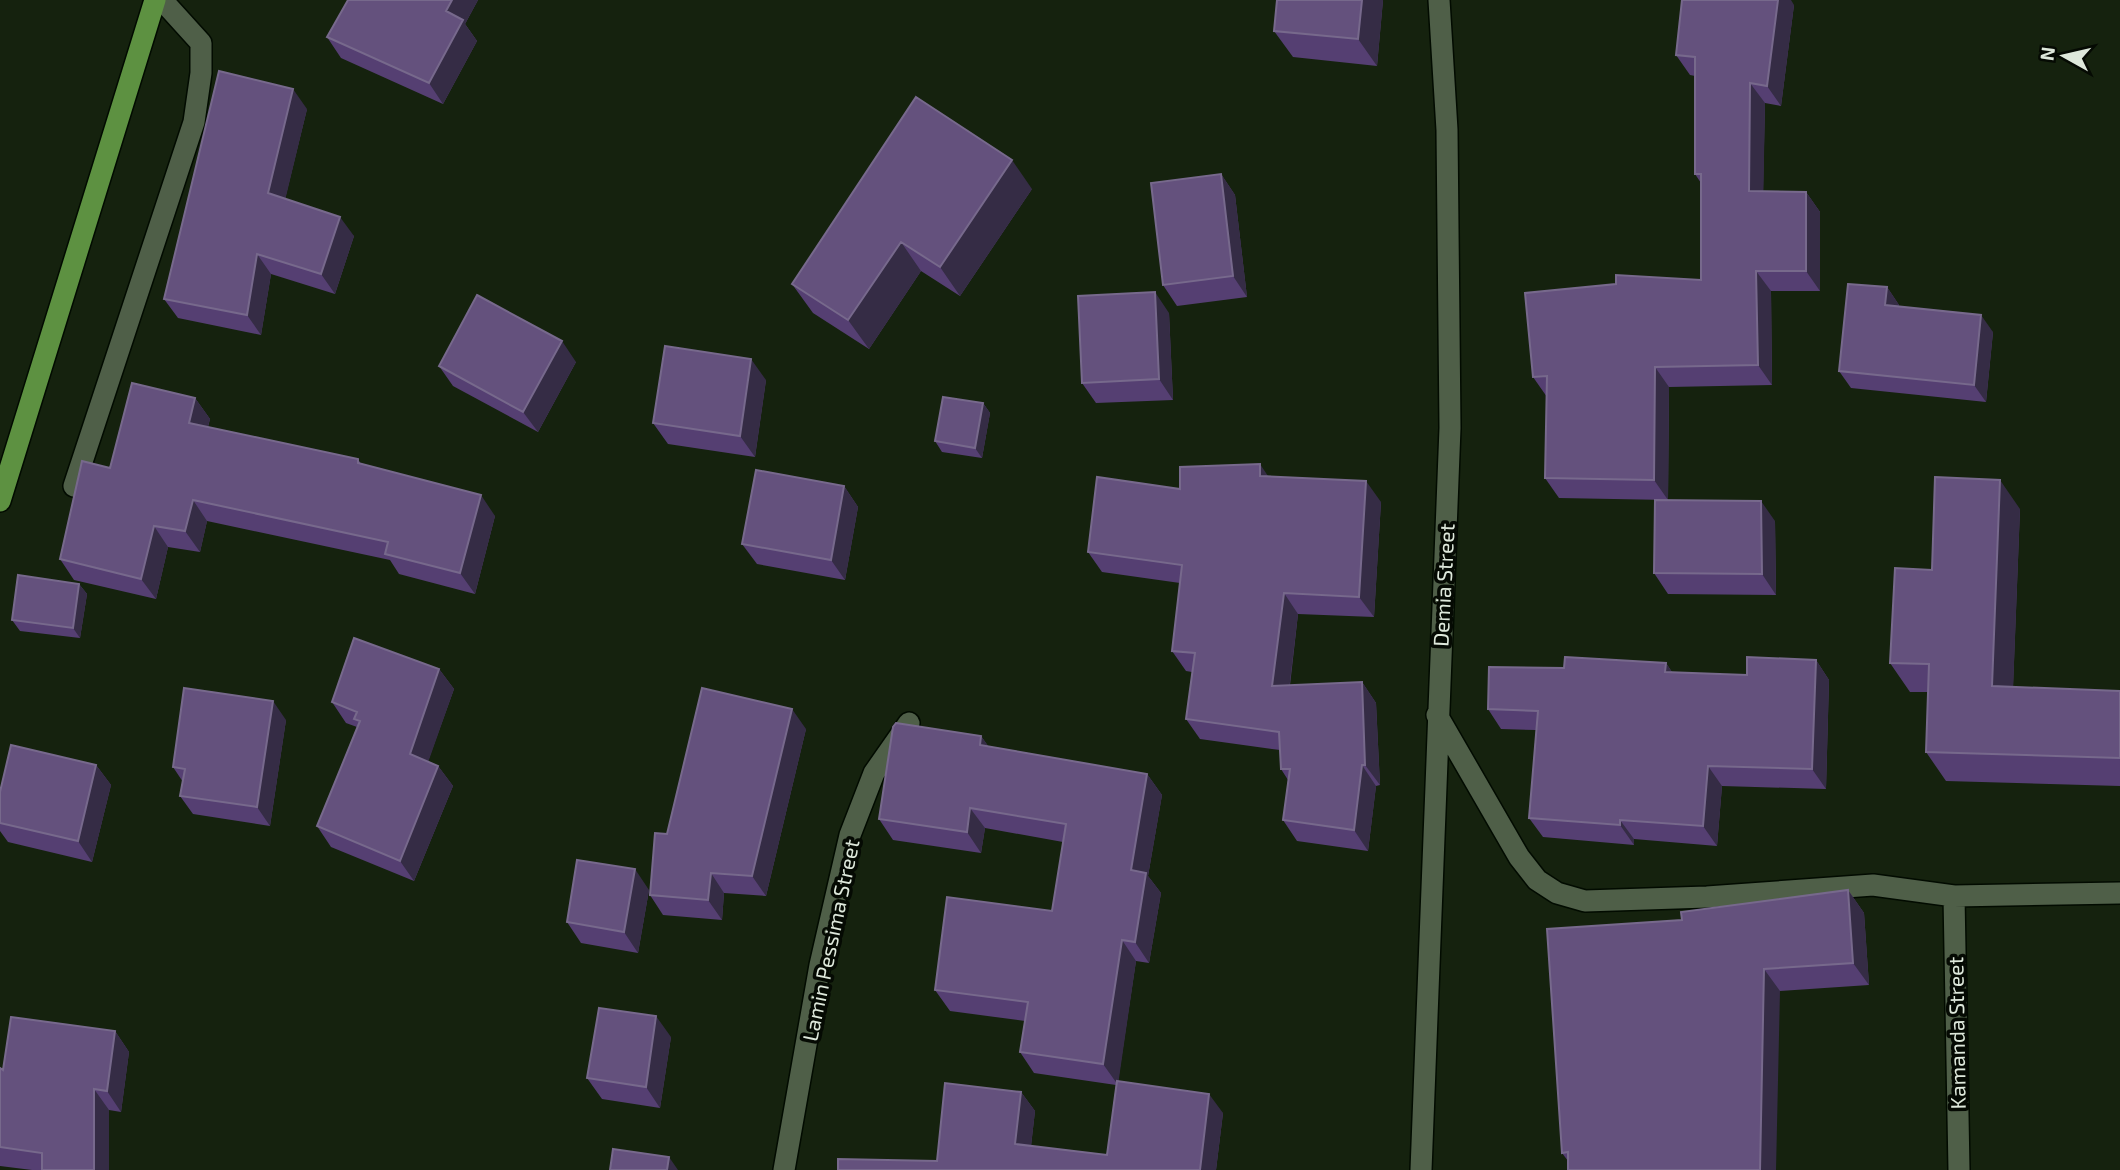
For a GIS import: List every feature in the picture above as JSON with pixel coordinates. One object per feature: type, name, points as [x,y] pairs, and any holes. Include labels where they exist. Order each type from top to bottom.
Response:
[{"type":"main road","points":[[0,501],[155,0]]},
{"type":"street","points":[[74,486],[194,122],[201,73],[201,43],[162,0]]},
{"type":"street","name":"Demia Street","points":[[1421,1170],[1450,428],[1447,130],[1439,0]]},
{"type":"street","points":[[1437,715],[1519,858],[1537,880],[1557,893],[1585,901],[1707,897],[1873,885],[1954,896],[2120,893]]},
{"type":"street","name":"Lamin Pessima Street","points":[[784,1170],[820,965],[850,835],[874,773],[909,723]]},
{"type":"street","name":"Kamanda Street","points":[[1954,896],[1959,1170]]},
{"type":"building","points":[[348,0],[452,0],[446,11],[463,20],[429,83],[327,37]]},
{"type":"building","points":[[1277,0],[1362,0],[1358,39],[1274,31]]},
{"type":"building","points":[[1682,0],[1778,0],[1767,86],[1750,83],[1749,191],[1806,192],[1806,271],[1756,271],[1758,365],[1655,367],[1654,480],[1545,478],[1547,376],[1533,377],[1525,293],[1616,284],[1616,275],[1701,280],[1701,174],[1695,174],[1695,57],[1676,55]]},
{"type":"building","points":[[219,71],[293,89],[268,193],[340,217],[321,274],[257,254],[247,315],[164,299]]},
{"type":"building","points":[[916,97],[1012,160],[940,267],[901,242],[848,320],[792,284]]},
{"type":"building","points":[[1221,174],[1233,276],[1163,285],[1151,183]]},
{"type":"building","points":[[1848,284],[1887,287],[1885,305],[1981,315],[1974,385],[1839,371]]},
{"type":"building","points":[[1155,292],[1159,379],[1082,383],[1078,296]]},
{"type":"building","points":[[477,295],[562,341],[523,412],[439,366]]},
{"type":"building","points":[[665,346],[751,359],[740,436],[653,423]]},
{"type":"building","points":[[132,383],[195,398],[189,423],[358,459],[358,463],[481,495],[460,573],[385,554],[388,542],[193,500],[185,531],[154,526],[141,579],[60,559],[82,461],[110,468]]},
{"type":"building","points":[[943,397],[983,403],[975,448],[935,441]]},
{"type":"building","points":[[1260,464],[1260,476],[1366,481],[1359,597],[1284,593],[1272,686],[1362,682],[1365,765],[1362,765],[1354,830],[1283,820],[1290,769],[1281,769],[1279,732],[1186,719],[1195,653],[1172,651],[1182,565],[1088,552],[1097,477],[1180,489],[1180,467]]},
{"type":"building","points":[[756,470],[844,486],[831,560],[742,544]]},
{"type":"building","points":[[1935,477],[2000,480],[1992,686],[2120,691],[2120,758],[1926,752],[1929,664],[1890,663],[1895,568],[1932,570]]},
{"type":"building","points":[[1655,500],[1761,501],[1762,574],[1654,573]]},
{"type":"building","points":[[18,575],[79,584],[73,628],[12,620]]},
{"type":"building","points":[[354,638],[439,669],[410,754],[438,766],[400,861],[317,826],[360,721],[354,719],[357,712],[332,702]]},
{"type":"building","points":[[1565,657],[1666,663],[1665,672],[1747,675],[1747,657],[1816,660],[1812,769],[1708,766],[1703,826],[1620,820],[1620,825],[1529,818],[1538,711],[1488,709],[1489,667],[1564,668]]},
{"type":"building","points":[[184,688],[273,701],[257,807],[180,796],[185,769],[173,767]]},
{"type":"building","points":[[702,688],[792,709],[752,876],[711,873],[708,900],[650,895],[655,833],[667,834]]},
{"type":"building","points":[[896,723],[981,736],[980,745],[1147,774],[1131,870],[1146,873],[1135,942],[1122,940],[1103,1064],[1020,1052],[1028,1002],[935,990],[947,897],[1052,911],[1066,824],[970,808],[967,832],[879,819],[893,727]]},
{"type":"building","points":[[11,745],[96,765],[78,841],[0,823],[0,792]]},
{"type":"building","points":[[577,860],[635,869],[624,932],[567,922]]},
{"type":"building","points":[[1848,890],[1853,963],[1764,969],[1760,1170],[1568,1170],[1568,1152],[1562,1153],[1547,929],[1682,920],[1681,912]]},
{"type":"building","points":[[599,1008],[656,1016],[646,1087],[587,1078]]},
{"type":"building","points":[[11,1017],[115,1031],[107,1091],[94,1089],[94,1170],[42,1170],[42,1153],[0,1147],[0,1068],[3,1070]]},
{"type":"building","points":[[1117,1081],[1209,1094],[1200,1170],[838,1170],[838,1159],[937,1161],[945,1083],[1021,1092],[1015,1144],[1107,1155]]},
{"type":"building","points":[[613,1149],[669,1157],[667,1170],[610,1170]]}]
